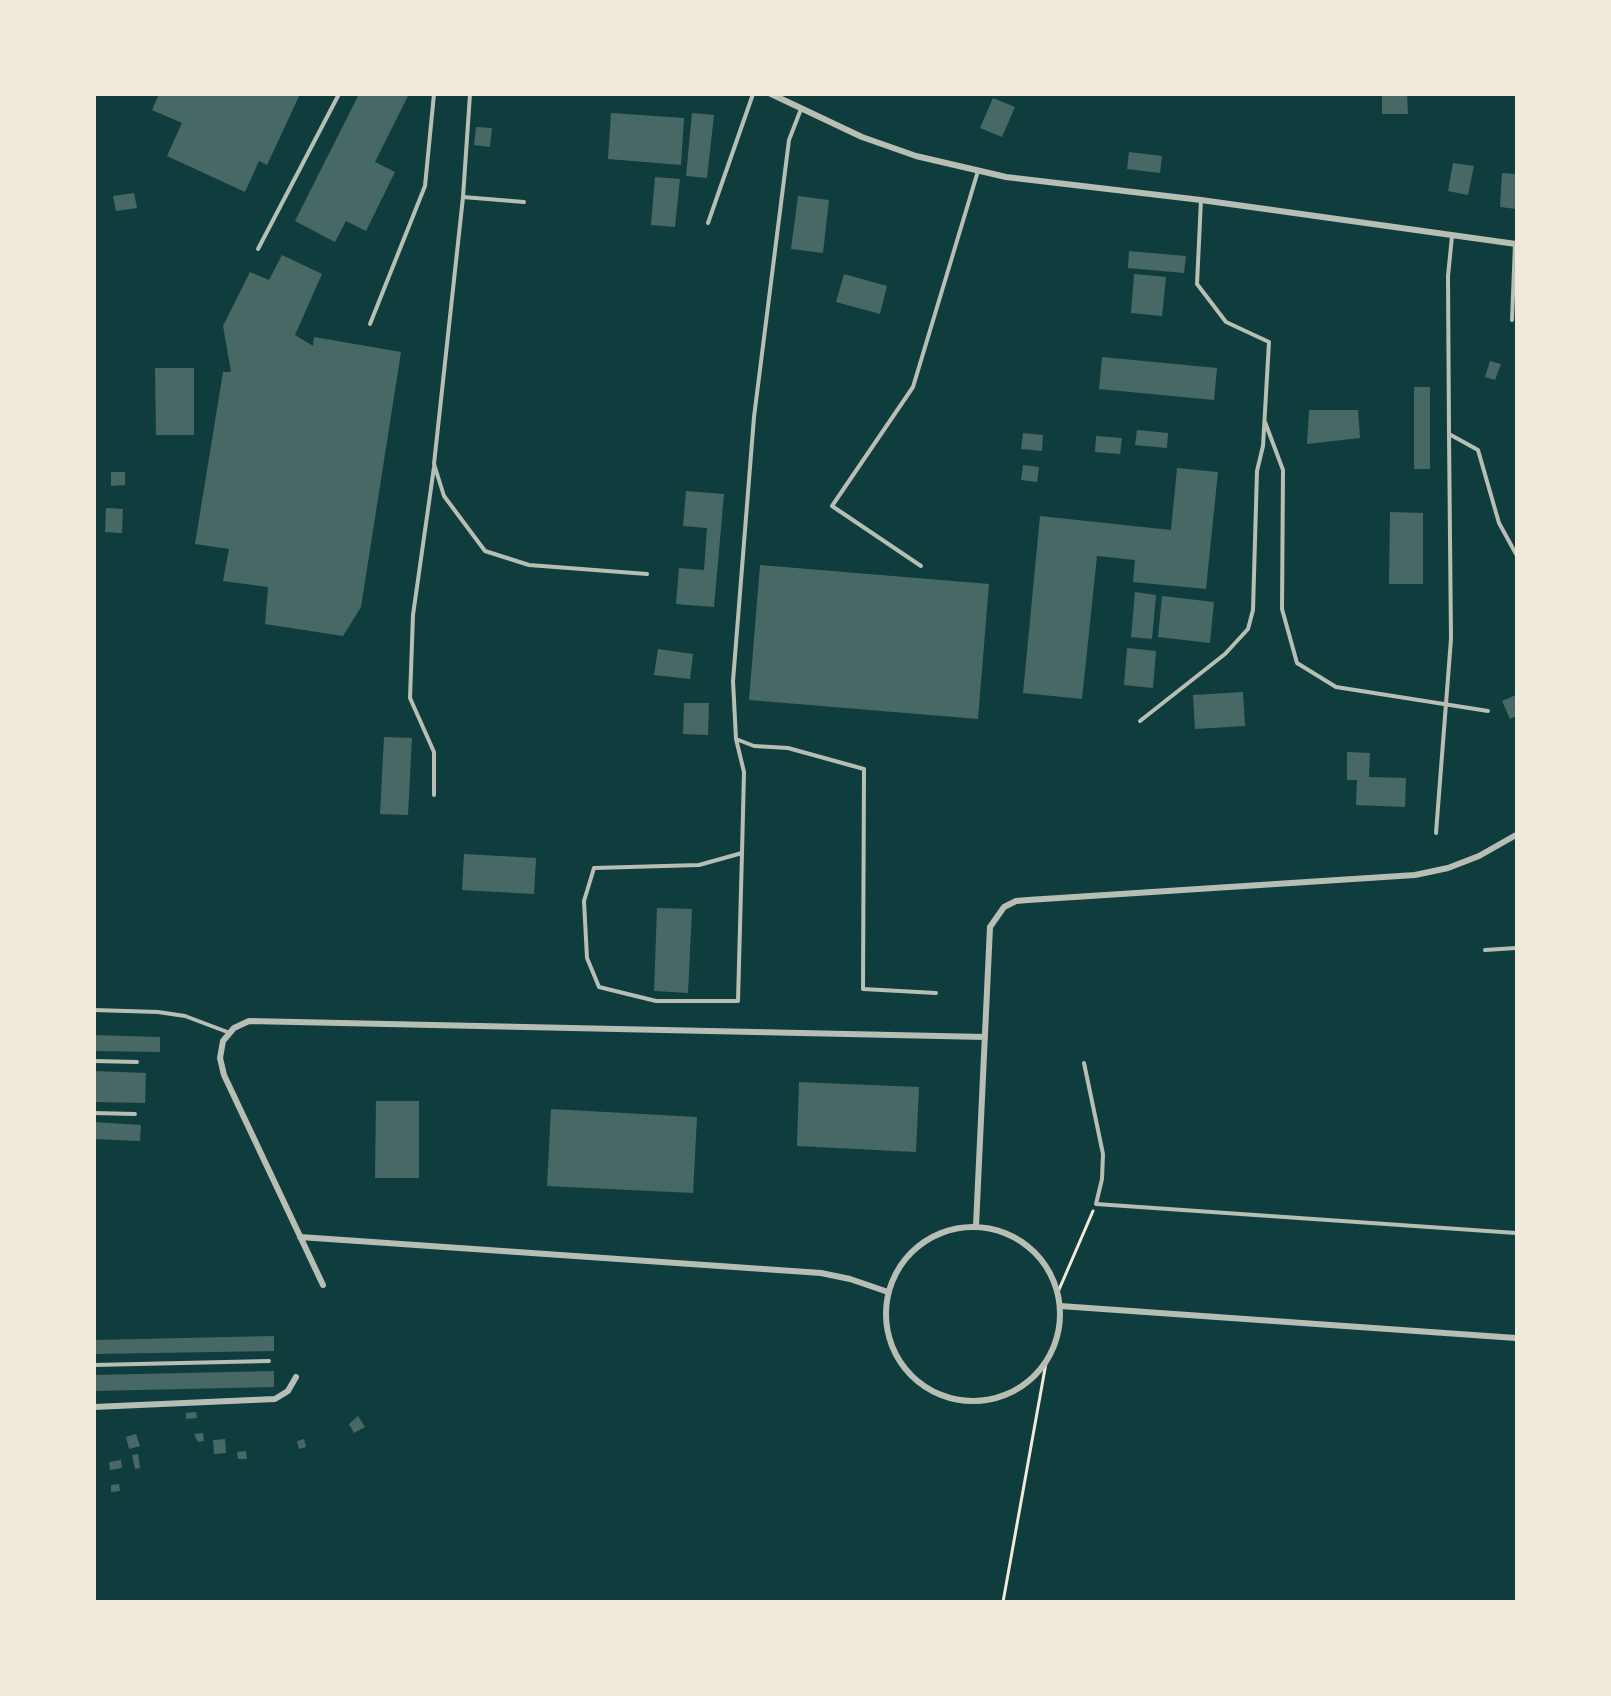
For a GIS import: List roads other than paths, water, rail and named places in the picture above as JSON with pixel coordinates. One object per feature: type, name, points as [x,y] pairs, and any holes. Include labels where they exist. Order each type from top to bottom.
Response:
[{"type":"street","points":[[771,94],[873,141],[916,156],[1006,177],[1201,200],[1516,244]]},
{"type":"street","points":[[976,1226],[990,927],[1000,912],[1016,901],[1415,875],[1448,868],[1479,856],[1516,835]]},
{"type":"street","points":[[322,1285],[224,1075],[220,1058],[223,1041],[230,1033],[249,1021],[985,1037]]},
{"type":"street","points":[[976,1226],[1012,1236],[1041,1259],[1058,1292],[1060,1306],[1058,1336],[1046,1363],[1021,1387],[988,1401],[953,1400],[921,1385],[898,1359],[886,1326],[888,1292],[906,1257],[938,1233],[976,1226]]},
{"type":"street","points":[[300,1237],[821,1273],[850,1279],[888,1292]]},
{"type":"street","points":[[1060,1306],[1516,1338]]},
{"type":"street","points":[[94,1407],[275,1399],[288,1391],[296,1377]]},
{"type":"lane","points":[[258,249],[339,94]]},
{"type":"lane","points":[[370,324],[425,186],[434,94]]},
{"type":"lane","points":[[434,795],[434,752],[410,698],[413,615],[434,464],[463,197],[470,94]]},
{"type":"lane","points":[[708,222],[753,94]]},
{"type":"lane","points":[[742,853],[699,865],[594,868],[584,900],[587,958],[599,987],[656,1001],[738,1001],[742,853],[744,772],[735,739],[733,681],[754,417],[789,140],[801,109]]},
{"type":"lane","points":[[921,566],[832,506],[913,387],[978,170]]},
{"type":"lane","points":[[463,197],[524,202]]},
{"type":"lane","points":[[1140,721],[1225,654],[1248,629],[1253,610],[1257,471],[1263,446],[1269,342],[1226,322],[1197,284],[1201,200]]},
{"type":"lane","points":[[1436,833],[1451,639],[1448,276],[1452,236]]},
{"type":"lane","points":[[1512,321],[1516,244]]},
{"type":"lane","points":[[1264,421],[1283,470],[1282,609],[1297,663],[1336,687],[1488,711]]},
{"type":"lane","points":[[1449,434],[1478,450],[1498,523],[1516,554]]},
{"type":"lane","points":[[434,464],[444,496],[485,551],[529,565],[647,574]]},
{"type":"lane","points":[[735,739],[754,746],[788,748],[864,769],[863,989],[936,993]]},
{"type":"lane","points":[[1485,950],[1516,948]]},
{"type":"lane","points":[[94,1010],[176,1015],[230,1033]]},
{"type":"lane","points":[[94,1061],[137,1062]]},
{"type":"lane","points":[[1084,1063],[1103,1154],[1102,1179],[1096,1204],[1516,1233]]},
{"type":"lane","points":[[94,1113],[135,1114]]},
{"type":"lane","points":[[94,1365],[269,1361]]}]
